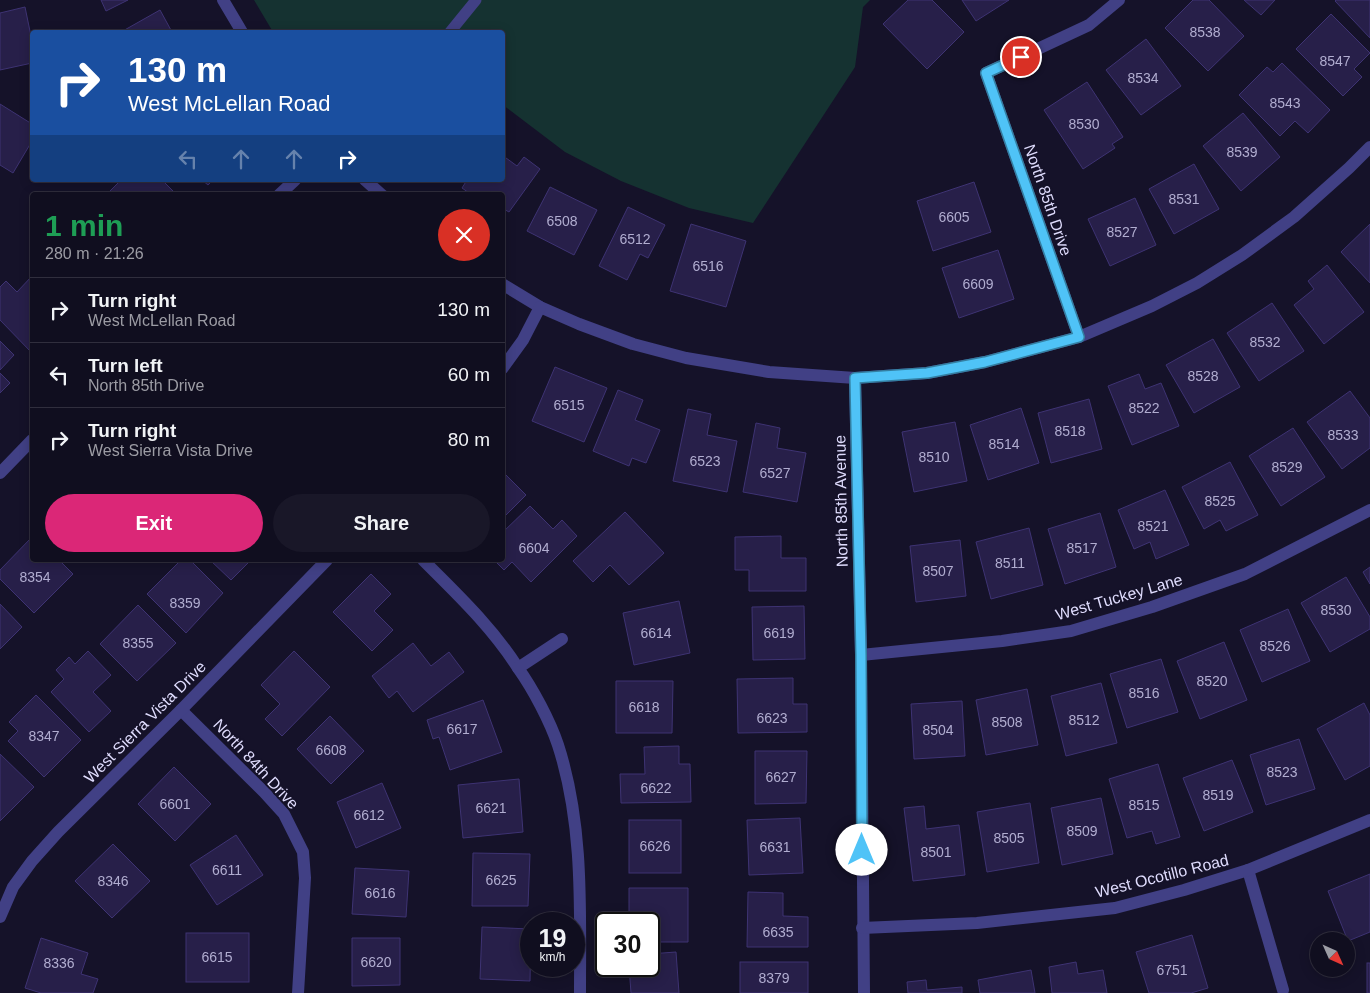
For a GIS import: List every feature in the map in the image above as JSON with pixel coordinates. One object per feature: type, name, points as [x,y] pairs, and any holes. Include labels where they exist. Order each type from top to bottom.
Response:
[{"type":"street","points":[[223,0],[241,30]]},
{"type":"street","name":"North 85th Drive","points":[[1079,337],[986,73],[1089,25],[1119,0]]},
{"type":"street","points":[[505,286],[540,307],[579,324],[634,344],[686,358],[769,372],[855,378],[927,373],[985,362],[1079,337],[1152,306],[1197,283],[1242,255],[1294,217],[1370,146]]},
{"type":"street","points":[[282,192],[293,182]]},
{"type":"street","points":[[367,182],[379,192]]},
{"type":"street","points":[[505,365],[523,340],[540,307]]},
{"type":"street","name":"North 85th Avenue","points":[[855,378],[861,655],[864,993]]},
{"type":"street","points":[[0,473],[30,442]]},
{"type":"street","name":"West Tuckey Lane","points":[[861,655],[1002,641],[1071,631],[1152,607],[1245,574],[1370,510]]},
{"type":"street","name":"West Sierra Vista Drive","points":[[0,917],[13,887],[45,846],[325,562]]},
{"type":"street","points":[[425,562],[492,632],[518,668],[542,710],[557,744],[571,800],[578,862],[580,993]]},
{"type":"street","points":[[518,668],[562,639]]},
{"type":"street","name":"North 84th Drive","points":[[181,710],[284,814],[303,852],[305,878],[298,993]]},
{"type":"street","name":"West Ocotillo Road","points":[[862,928],[977,923],[1116,908],[1184,890],[1248,870],[1370,820]]},
{"type":"street","points":[[1248,870],[1283,990]]},
{"type":"lane","points":[[452,30],[476,0]]},
{"type":"green space","points":[[254,0],[870,0],[863,7],[855,67],[753,223],[689,208],[621,181],[565,152],[505,107],[505,30],[272,30]]},
{"type":"building","points":[[101,0],[128,0],[106,11]]},
{"type":"building","points":[[908,0],[932,0],[964,32],[927,69],[883,24]]},
{"type":"building","points":[[962,0],[1009,0],[976,21]]},
{"type":"building","points":[[1193,0],[1209,0],[1244,36],[1208,71],[1165,28]]},
{"type":"building","points":[[1244,0],[1275,0],[1261,15]]},
{"type":"building","points":[[1370,0],[1370,38],[1335,1]]},
{"type":"building","points":[[25,7],[30,31],[30,63],[0,70],[0,13]]},
{"type":"building","points":[[160,10],[171,30],[125,30]]},
{"type":"building","points":[[1331,14],[1370,53],[1354,69],[1362,77],[1343,96],[1296,49]]},
{"type":"building","points":[[1146,39],[1181,86],[1141,115],[1106,70]]},
{"type":"building","points":[[1282,63],[1330,110],[1308,133],[1295,121],[1280,136],[1239,95],[1267,67],[1273,72]]},
{"type":"building","points":[[1087,82],[1123,137],[1112,144],[1115,148],[1083,169],[1044,110]]},
{"type":"building","points":[[0,104],[30,123],[30,144],[13,173],[0,165]]},
{"type":"building","points":[[1243,113],[1280,157],[1241,191],[1203,146]]},
{"type":"building","points":[[505,157],[517,166],[524,157],[540,169],[509,212],[505,210],[505,192],[468,192],[462,188],[466,182],[505,182]]},
{"type":"building","points":[[1194,164],[1219,209],[1174,234],[1149,189]]},
{"type":"building","points":[[119,182],[164,182],[174,192],[109,192]]},
{"type":"building","points":[[974,182],[991,232],[933,251],[917,201]]},
{"type":"building","points":[[550,187],[597,210],[574,255],[527,231]]},
{"type":"building","points":[[1135,198],[1156,245],[1110,266],[1088,219]]},
{"type":"building","points":[[628,207],[665,225],[648,258],[640,254],[627,280],[599,266]]},
{"type":"building","points":[[691,224],[746,241],[726,307],[670,291]]},
{"type":"building","points":[[1370,224],[1370,283],[1341,252]]},
{"type":"building","points":[[998,250],[1014,299],[959,318],[942,268]]},
{"type":"building","points":[[1327,265],[1364,312],[1324,344],[1294,305],[1314,289],[1308,281]]},
{"type":"building","points":[[30,278],[30,351],[0,320],[0,287],[6,281],[17,292]]},
{"type":"building","points":[[1272,303],[1304,351],[1259,381],[1227,333]]},
{"type":"building","points":[[1213,339],[1240,387],[1194,413],[1166,365]]},
{"type":"building","points":[[0,341],[14,355],[0,370]]},
{"type":"building","points":[[555,367],[607,388],[584,442],[532,421]]},
{"type":"building","points":[[0,373],[10,383],[0,393]]},
{"type":"building","points":[[1139,374],[1145,389],[1161,383],[1179,426],[1132,445],[1108,386]]},
{"type":"building","points":[[618,390],[643,400],[635,420],[660,430],[646,463],[632,458],[629,466],[593,451]]},
{"type":"building","points":[[1350,391],[1370,418],[1370,448],[1342,469],[1307,422]]},
{"type":"building","points":[[1089,399],[1102,449],[1051,463],[1038,413]]},
{"type":"building","points":[[1021,408],[1039,463],[988,480],[970,425]]},
{"type":"building","points":[[688,409],[711,414],[707,435],[737,441],[727,492],[673,481]]},
{"type":"building","points":[[955,422],[967,481],[914,492],[902,432]]},
{"type":"building","points":[[756,423],[780,428],[777,448],[806,453],[797,502],[743,492]]},
{"type":"building","points":[[1293,428],[1325,477],[1281,506],[1249,456]]},
{"type":"building","points":[[1230,462],[1258,515],[1226,531],[1220,520],[1204,529],[1182,487]]},
{"type":"building","points":[[505,474],[526,495],[505,516]]},
{"type":"building","points":[[1165,490],[1189,545],[1156,559],[1150,542],[1134,549],[1118,510]]},
{"type":"building","points":[[530,506],[553,529],[562,520],[577,536],[531,582],[512,562],[504,570],[496,562],[505,562],[505,530]]},
{"type":"building","points":[[625,512],[664,553],[629,585],[610,565],[593,582],[573,561]]},
{"type":"building","points":[[1100,513],[1116,567],[1065,584],[1048,529]]},
{"type":"building","points":[[1029,528],[1043,585],[991,599],[976,542]]},
{"type":"building","points":[[781,536],[781,558],[806,558],[806,591],[749,591],[749,570],[735,570],[735,537]]},
{"type":"building","points":[[30,539],[30,562],[61,562],[73,574],[34,613],[0,579],[0,570]]},
{"type":"building","points":[[960,540],[966,596],[916,602],[910,546]]},
{"type":"building","points":[[179,562],[192,562],[223,593],[186,633],[147,594]]},
{"type":"building","points":[[212,562],[249,562],[231,580]]},
{"type":"building","points":[[1370,567],[1370,584],[1363,572]]},
{"type":"building","points":[[371,574],[391,594],[374,611],[393,630],[372,651],[333,612]]},
{"type":"building","points":[[1346,577],[1370,617],[1370,629],[1330,652],[1301,603]]},
{"type":"building","points":[[679,601],[690,653],[634,665],[623,613]]},
{"type":"building","points":[[0,604],[22,627],[0,649]]},
{"type":"building","points":[[138,605],[176,643],[137,681],[100,644]]},
{"type":"building","points":[[804,606],[805,659],[753,660],[752,607]]},
{"type":"building","points":[[1288,609],[1310,661],[1262,682],[1240,630]]},
{"type":"building","points":[[1224,642],[1247,700],[1200,719],[1177,661]]},
{"type":"building","points":[[413,643],[431,666],[449,652],[464,672],[413,712],[397,691],[389,698],[372,676]]},
{"type":"building","points":[[88,651],[111,675],[93,692],[111,711],[89,732],[51,692],[64,679],[56,670],[69,657],[75,664]]},
{"type":"building","points":[[294,651],[330,687],[282,736],[265,719],[280,704],[261,685]]},
{"type":"building","points":[[1161,659],[1178,712],[1127,728],[1110,674]]},
{"type":"building","points":[[793,678],[793,704],[807,704],[807,732],[738,733],[737,679]]},
{"type":"building","points":[[616,681],[673,681],[672,733],[616,733]]},
{"type":"building","points":[[1101,683],[1117,743],[1066,756],[1051,696]]},
{"type":"building","points":[[1027,689],[1038,745],[986,755],[976,700]]},
{"type":"building","points":[[36,695],[81,740],[44,777],[8,741],[18,731],[9,722]]},
{"type":"building","points":[[483,700],[502,752],[450,770],[439,737],[433,739],[427,720]]},
{"type":"building","points":[[962,701],[965,756],[914,759],[911,704]]},
{"type":"building","points":[[1364,703],[1370,715],[1370,766],[1345,780],[1317,729]]},
{"type":"building","points":[[330,716],[364,751],[331,784],[297,749]]},
{"type":"building","points":[[1299,739],[1315,789],[1266,805],[1250,755]]},
{"type":"building","points":[[679,746],[679,764],[690,764],[691,802],[621,803],[620,774],[645,774],[644,747]]},
{"type":"building","points":[[755,751],[807,751],[806,803],[755,804]]},
{"type":"building","points":[[0,754],[34,787],[0,821]]},
{"type":"building","points":[[1232,760],[1253,812],[1204,831],[1183,778]]},
{"type":"building","points":[[1158,764],[1180,837],[1156,844],[1152,831],[1127,838],[1109,779]]},
{"type":"building","points":[[174,767],[211,804],[175,841],[138,804]]},
{"type":"building","points":[[519,779],[523,832],[463,838],[458,785]]},
{"type":"building","points":[[382,783],[401,828],[356,848],[337,802]]},
{"type":"building","points":[[1101,798],[1113,854],[1062,865],[1051,808]]},
{"type":"building","points":[[1030,803],[1039,863],[987,872],[977,812]]},
{"type":"building","points":[[924,806],[926,829],[959,825],[965,875],[913,881],[904,808]]},
{"type":"building","points":[[800,818],[803,873],[749,875],[747,820]]},
{"type":"building","points":[[629,820],[681,820],[681,873],[629,873]]},
{"type":"building","points":[[236,835],[263,875],[217,905],[190,865]]},
{"type":"building","points":[[113,844],[150,881],[112,918],[75,881]]},
{"type":"building","points":[[473,853],[530,854],[528,906],[472,906]]},
{"type":"building","points":[[355,868],[409,871],[406,917],[352,914]]},
{"type":"building","points":[[1370,874],[1370,932],[1355,938],[1355,932],[1344,932],[1328,891]]},
{"type":"building","points":[[629,888],[688,888],[688,942],[660,942],[660,912],[629,912]]},
{"type":"building","points":[[748,892],[783,893],[783,916],[808,917],[808,947],[747,947]]},
{"type":"building","points":[[482,927],[520,929],[520,977],[530,977],[530,981],[480,979]]},
{"type":"building","points":[[186,933],[249,933],[249,982],[186,982]]},
{"type":"building","points":[[1192,935],[1208,988],[1191,993],[1149,993],[1136,952]]},
{"type":"building","points":[[41,938],[88,953],[81,974],[98,979],[93,993],[41,993],[25,988]]},
{"type":"building","points":[[352,938],[400,938],[400,985],[352,986]]},
{"type":"building","points":[[676,952],[679,993],[631,993],[630,977],[660,977],[660,953]]},
{"type":"building","points":[[740,962],[808,962],[808,993],[740,993]]},
{"type":"building","points":[[1076,962],[1078,974],[1103,970],[1107,993],[1052,993],[1049,967]]},
{"type":"building","points":[[1367,963],[1370,963],[1370,993],[1367,993]]},
{"type":"building","points":[[1031,970],[1035,993],[980,993],[978,980]]},
{"type":"building","points":[[926,980],[927,990],[962,987],[962,993],[908,993],[907,982]]},
{"type":"route","points":[[862,850],[861,655],[855,378],[927,373],[985,362],[1079,337],[986,73],[1021,57]]}]
